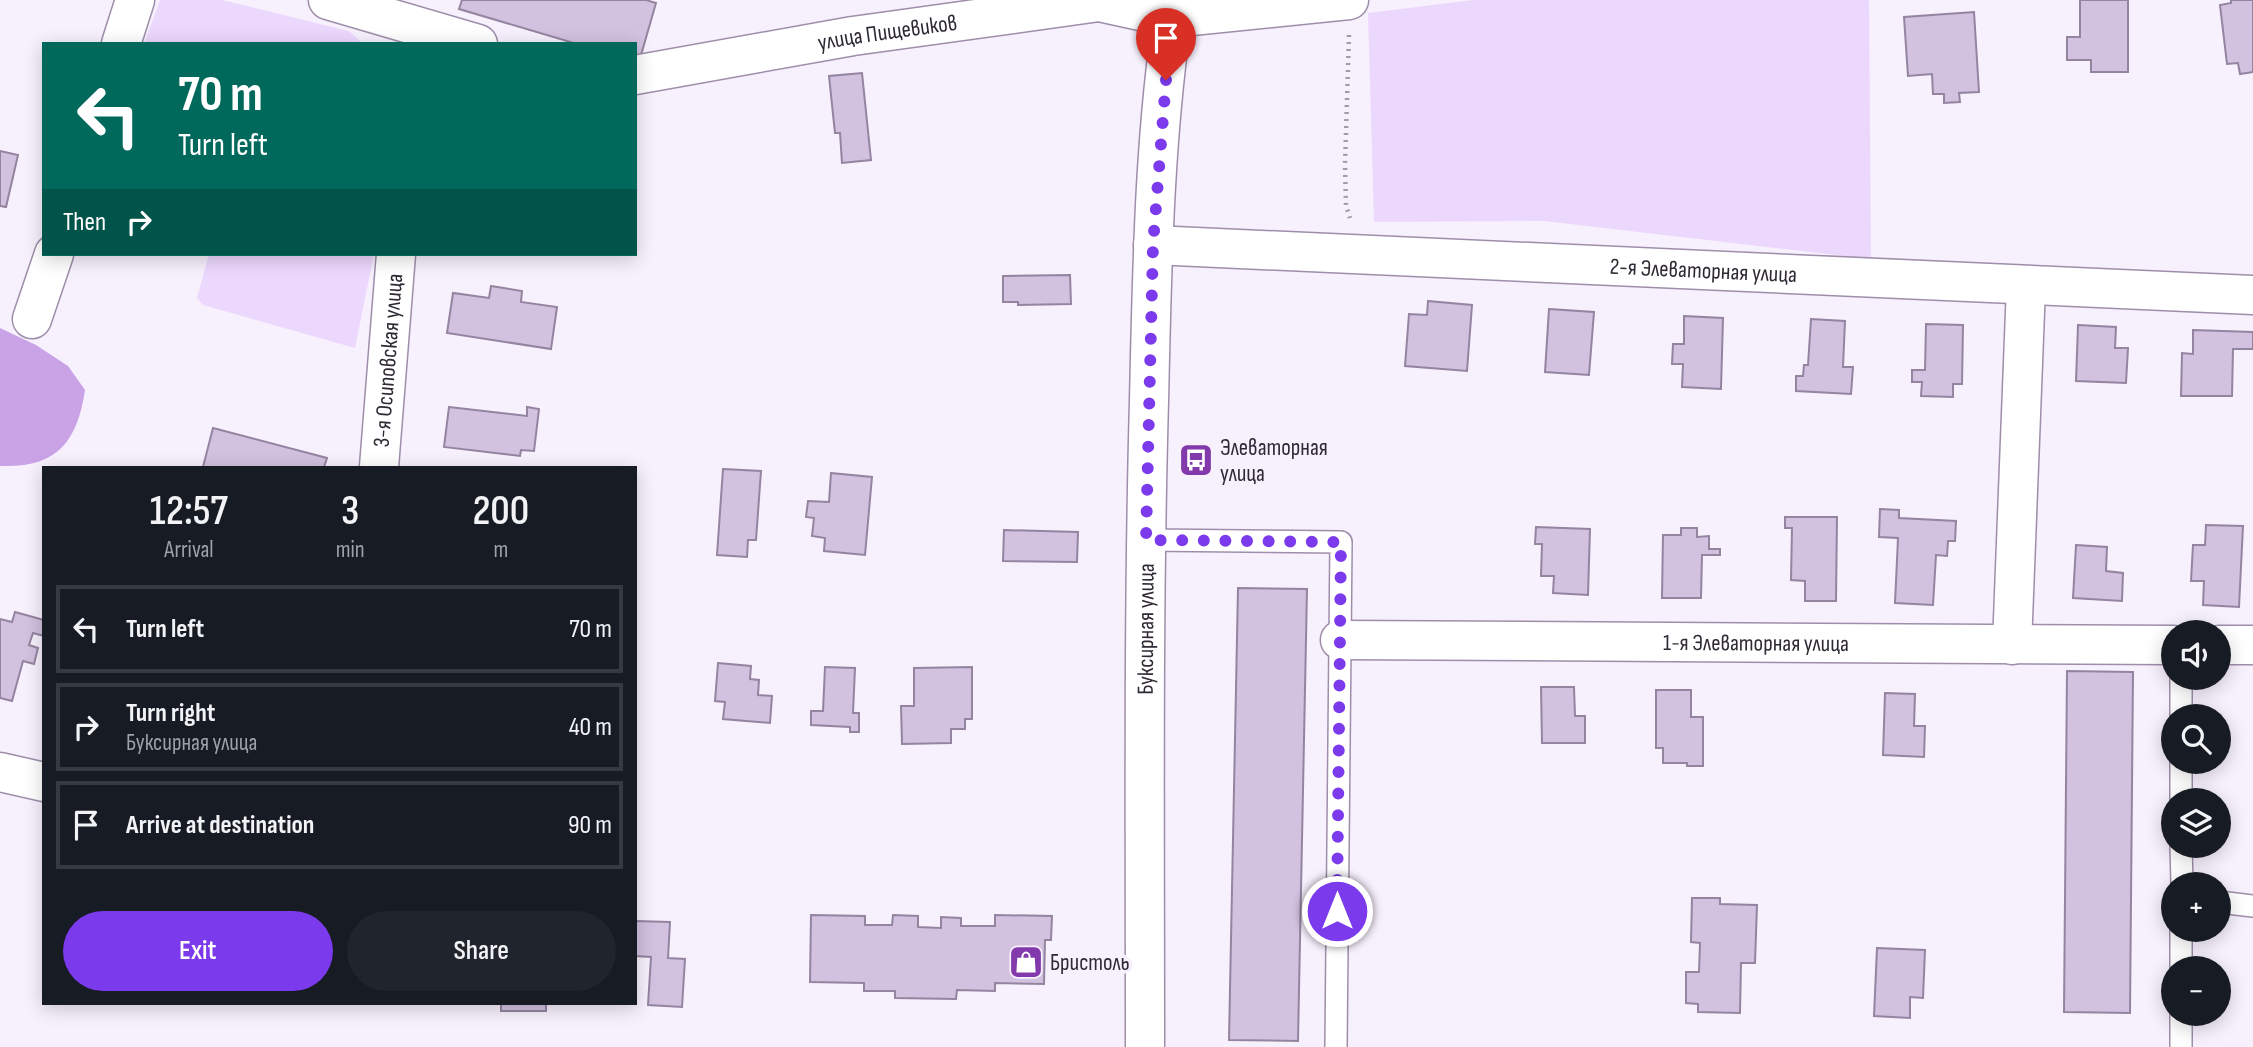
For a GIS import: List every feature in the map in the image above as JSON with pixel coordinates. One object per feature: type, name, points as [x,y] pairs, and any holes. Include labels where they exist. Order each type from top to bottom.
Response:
[{"type":"street","points":[[122,42],[135,0]]},
{"type":"street","points":[[328,0],[416,23],[472,42]]},
{"type":"street","name":"улица Пищевиков","points":[[637,75],[853,36],[1099,2],[1174,9],[1350,13]]},
{"type":"street","name":"Буксирная улица","points":[[1145,1047],[1146,540],[1153,245],[1174,9]]},
{"type":"street","name":"2-я Элеваторная улица","points":[[1153,245],[2253,295]]},
{"type":"street","points":[[33,319],[53,256]]},
{"type":"street","name":"3-я Осиповская улица","points":[[379,466],[396,256]]},
{"type":"street","points":[[2012,645],[2026,286]]},
{"type":"street","name":"1-я Элеваторная улица","points":[[1340,640],[2161,645]]},
{"type":"street","points":[[2231,645],[2253,645]]},
{"type":"street","points":[[0,772],[42,782]]},
{"type":"lane","points":[[1146,540],[1341,542],[1336,1047]]},
{"type":"lane","points":[[2231,903],[2253,906]]},
{"type":"lane","points":[[2181,1026],[2181,1047]]},
{"type":"path","points":[[1350,13],[1346,206],[1363,255]]},
{"type":"shaded area","points":[[160,0],[222,0],[349,31],[361,42],[145,42]]},
{"type":"shaded area","points":[[1473,0],[1869,0],[1871,259],[1544,221],[1374,222],[1368,13]]},
{"type":"shaded area","points":[[208,256],[374,256],[355,348],[203,305],[197,298]]},
{"type":"shaded area","points":[[0,328],[36,345],[68,366],[85,390],[76,425],[69,438],[49,457],[36,462],[0,466]]},
{"type":"building","points":[[462,0],[646,0],[656,3],[639,62],[637,42],[570,42],[459,9]]},
{"type":"building","points":[[2080,0],[2128,0],[2128,72],[2091,72],[2091,60],[2067,60],[2067,37],[2080,37]]},
{"type":"building","points":[[2231,0],[2253,0],[2253,72],[2240,74],[2238,63],[2227,64],[2220,5],[2231,3]]},
{"type":"building","points":[[1974,12],[1979,92],[1959,93],[1960,102],[1944,103],[1944,94],[1933,94],[1932,74],[1908,76],[1904,17]]},
{"type":"building","points":[[862,73],[871,160],[842,163],[840,133],[835,133],[829,76]]},
{"type":"building","points":[[0,151],[18,155],[6,207],[0,206]]},
{"type":"building","points":[[1070,275],[1071,304],[1018,305],[1018,302],[1003,302],[1003,276]]},
{"type":"building","points":[[491,286],[522,291],[521,302],[557,307],[551,349],[447,333],[453,293],[489,298]]},
{"type":"building","points":[[1428,301],[1472,305],[1467,371],[1405,366],[1409,314],[1427,315]]},
{"type":"building","points":[[1549,309],[1594,312],[1589,375],[1545,372]]},
{"type":"building","points":[[1684,316],[1723,318],[1721,389],[1682,387],[1683,364],[1672,364],[1673,344],[1684,344]]},
{"type":"building","points":[[1811,319],[1845,321],[1843,367],[1853,367],[1851,394],[1796,391],[1796,376],[1803,376],[1804,365],[1808,365]]},
{"type":"building","points":[[1926,324],[1963,325],[1962,384],[1953,384],[1953,397],[1921,396],[1922,382],[1912,382],[1912,370],[1925,370]]},
{"type":"building","points":[[2078,325],[2116,327],[2115,348],[2128,348],[2126,383],[2076,381]]},
{"type":"building","points":[[2193,330],[2253,332],[2253,349],[2233,349],[2232,396],[2181,396],[2182,353],[2193,354]]},
{"type":"building","points":[[449,407],[527,416],[527,407],[539,409],[534,451],[521,450],[520,456],[444,447]]},
{"type":"building","points":[[213,428],[327,458],[324,466],[203,466]]},
{"type":"building","points":[[723,469],[761,471],[756,540],[748,540],[747,557],[717,555]]},
{"type":"building","points":[[831,473],[872,477],[865,555],[824,551],[825,538],[812,536],[814,518],[806,517],[808,501],[829,502]]},
{"type":"building","points":[[1880,509],[1899,510],[1899,518],[1956,521],[1955,541],[1948,541],[1947,556],[1936,555],[1933,605],[1895,603],[1898,538],[1879,537]]},
{"type":"building","points":[[1785,517],[1837,517],[1836,601],[1805,601],[1805,581],[1791,580],[1792,528],[1785,528]]},
{"type":"building","points":[[2206,525],[2243,526],[2239,607],[2203,605],[2204,581],[2191,581],[2193,545],[2205,545]]},
{"type":"building","points":[[1536,527],[1590,529],[1588,595],[1553,593],[1554,576],[1541,576],[1542,544],[1535,544]]},
{"type":"building","points":[[1681,528],[1697,528],[1697,537],[1709,536],[1709,549],[1720,549],[1720,555],[1702,555],[1701,598],[1662,598],[1663,535],[1681,535]]},
{"type":"building","points":[[1004,530],[1078,532],[1077,562],[1003,561]]},
{"type":"building","points":[[2076,545],[2107,547],[2106,571],[2123,573],[2122,601],[2073,598]]},
{"type":"building","points":[[1238,588],[1307,589],[1298,1041],[1229,1040]]},
{"type":"building","points":[[15,612],[42,619],[42,635],[33,633],[29,645],[38,648],[34,664],[23,661],[12,701],[0,698],[0,619],[12,622]]},
{"type":"building","points":[[718,663],[751,666],[750,679],[759,680],[758,695],[772,696],[770,723],[723,719],[725,702],[715,701]]},
{"type":"building","points":[[825,667],[855,668],[853,713],[859,713],[859,732],[850,732],[850,727],[811,725],[811,711],[823,711]]},
{"type":"building","points":[[972,667],[972,719],[965,719],[965,729],[951,729],[951,743],[902,744],[901,706],[914,706],[914,668]]},
{"type":"building","points":[[2067,671],[2133,672],[2130,1013],[2064,1012]]},
{"type":"building","points":[[1541,687],[1574,687],[1575,716],[1585,716],[1585,743],[1542,743]]},
{"type":"building","points":[[1656,690],[1691,690],[1691,717],[1703,717],[1703,766],[1663,763],[1663,748],[1656,748]]},
{"type":"building","points":[[1885,693],[1915,694],[1914,726],[1925,726],[1924,757],[1883,755]]},
{"type":"building","points":[[1692,898],[1720,898],[1720,904],[1757,905],[1755,963],[1741,963],[1740,1013],[1698,1012],[1698,1004],[1686,1003],[1686,972],[1699,972],[1700,943],[1691,942]]},
{"type":"building","points":[[811,915],[865,916],[865,925],[892,925],[893,915],[918,916],[918,927],[941,928],[941,917],[961,918],[961,926],[995,926],[995,915],[1052,916],[1051,940],[1045,940],[1044,984],[995,983],[995,991],[957,990],[956,999],[895,998],[895,991],[864,991],[864,983],[810,982]]},
{"type":"building","points":[[637,921],[670,922],[668,958],[685,959],[682,1007],[648,1005],[651,957],[637,956]]},
{"type":"building","points":[[1877,948],[1925,950],[1923,998],[1910,997],[1910,1018],[1874,1016]]},
{"type":"building","points":[[501,1005],[546,1005],[546,1011],[501,1011]]},
{"type":"place","name":"Элеваторная улица","points":[[1196,460]]},
{"type":"place","name":"Бристоль","points":[[1026,962]]},
{"type":"route","points":[[1166,80],[1153,245],[1146,540],[1341,542],[1337,911]]}]
